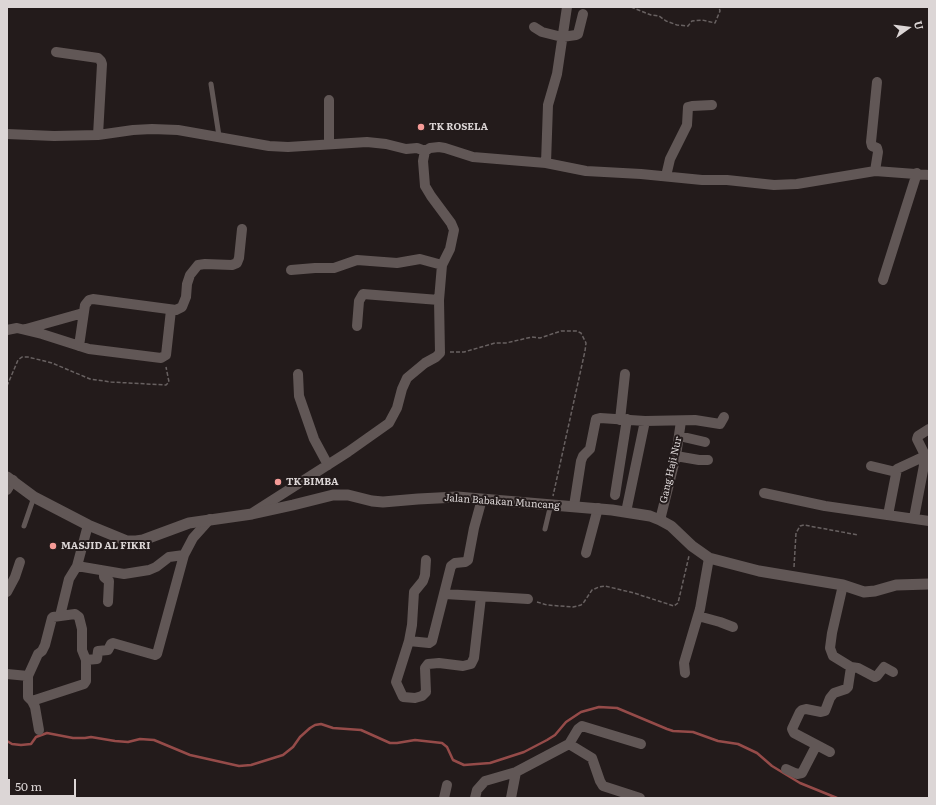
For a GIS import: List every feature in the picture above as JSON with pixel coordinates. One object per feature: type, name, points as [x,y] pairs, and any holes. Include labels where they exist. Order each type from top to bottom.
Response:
[{"type":"street","points":[[546,163],[548,105],[557,74],[567,7]]},
{"type":"street","points":[[534,27],[542,32],[562,36],[572,36],[578,34],[583,14]]},
{"type":"street","points":[[56,52],[98,58],[101,61],[98,135]]},
{"type":"street","points":[[875,171],[878,152],[877,148],[872,146],[871,142],[877,82]]},
{"type":"street","points":[[329,144],[330,100]]},
{"type":"street","points":[[666,176],[670,159],[687,125],[688,107],[712,105]]},
{"type":"street","points":[[7,134],[54,136],[98,135],[121,131],[152,129],[178,130],[269,146],[288,147],[367,142],[406,148],[417,148],[425,151]]},
{"type":"street","points":[[252,514],[370,438],[389,423],[397,408],[402,389],[407,378],[440,353],[438,300],[442,265],[450,249],[454,230],[451,223],[430,196],[425,186],[423,161],[425,151],[430,148],[439,147],[473,158],[546,163],[586,171],[628,173],[702,180],[727,180],[774,185],[797,184],[875,171],[929,175]]},
{"type":"street","points":[[883,280],[917,173]]},
{"type":"street","points":[[79,346],[85,304],[93,299],[176,310],[182,307],[186,297],[187,284],[190,275],[198,266],[205,264],[232,265],[237,263],[239,258],[242,229]]},
{"type":"street","points":[[291,270],[334,268],[357,260],[397,263],[420,259],[442,265]]},
{"type":"street","points":[[357,326],[359,301],[363,294],[438,300]]},
{"type":"street","points":[[7,330],[17,328],[89,349],[164,357],[166,355],[171,310]]},
{"type":"street","points":[[24,330],[83,313]]},
{"type":"street","points":[[298,374],[299,396],[314,439],[328,465]]},
{"type":"street","points":[[615,495],[624,420],[625,374]]},
{"type":"street","points":[[574,506],[581,461],[583,456],[590,449],[596,420],[600,418],[646,421],[695,420],[720,424],[724,417]]},
{"type":"street","points":[[626,512],[646,421]]},
{"type":"street","name":"Gang Haji Nur","points":[[660,520],[676,456],[681,421]]},
{"type":"street","points":[[914,518],[926,460],[917,439],[918,436],[929,429]]},
{"type":"street","points":[[679,436],[705,442]]},
{"type":"street","points":[[676,456],[708,460]]},
{"type":"street","points":[[888,515],[896,472],[899,467],[925,456]]},
{"type":"street","points":[[871,466],[896,472]]},
{"type":"street","name":"Jalan Babakan Muncang","points":[[9,483],[88,525],[127,541],[136,541],[155,536],[189,523],[252,514],[333,495],[348,495],[383,502],[432,498],[482,499],[598,508],[650,516],[671,526],[692,546],[709,558],[759,571],[843,585],[869,592],[896,585],[929,584]]},
{"type":"street","points":[[764,493],[825,506],[929,521]]},
{"type":"street","points":[[409,641],[429,643],[432,641],[452,565],[468,560],[474,528],[482,499]]},
{"type":"street","points":[[586,553],[598,508]]},
{"type":"street","points":[[86,660],[98,659],[98,651],[108,650],[113,643],[154,655],[157,653],[184,555],[192,538],[210,519]]},
{"type":"street","points":[[60,616],[69,579],[77,566],[88,525]]},
{"type":"street","points":[[77,566],[124,574],[149,570],[156,567],[169,557],[184,555]]},
{"type":"street","points":[[685,673],[684,663],[698,616],[709,558]]},
{"type":"street","points":[[426,560],[423,581],[414,592],[412,625],[409,641],[396,682],[403,698],[415,698],[422,696],[426,692],[425,668],[428,664],[439,663],[463,666],[471,664],[474,658],[481,597]]},
{"type":"street","points":[[7,592],[20,562]]},
{"type":"street","points":[[104,571],[104,577],[109,581],[108,602]]},
{"type":"street","points":[[843,585],[832,633],[830,648],[833,656],[851,667],[858,668],[875,677],[884,667],[893,672]]},
{"type":"street","points":[[445,594],[528,599]]},
{"type":"street","points":[[32,701],[84,684],[86,680],[86,660],[82,650],[82,629],[79,617],[75,614],[52,618],[45,645],[42,651],[38,654],[28,676],[28,697],[35,707],[39,730]]},
{"type":"street","points":[[698,616],[720,622],[733,628]]},
{"type":"street","points":[[830,752],[816,746],[794,733],[792,729],[802,710],[825,711],[830,698],[834,693],[848,687],[851,667]]},
{"type":"street","points":[[7,674],[28,676]]},
{"type":"street","points":[[475,798],[477,790],[485,781],[516,772],[569,744],[578,729],[582,726],[641,744]]},
{"type":"street","points":[[569,744],[592,758],[603,786],[640,798]]},
{"type":"street","points":[[786,768],[797,774],[802,773],[816,746]]},
{"type":"street","points":[[510,798],[516,772]]},
{"type":"street","points":[[444,798],[447,785]]},
{"type":"lane","points":[[211,84],[219,136]]},
{"type":"lane","points":[[24,526],[34,497]]},
{"type":"lane","points":[[545,529],[551,504]]},
{"type":"path","points":[[631,7],[651,15],[659,16],[666,21],[677,25],[688,26],[692,21],[702,20],[715,23],[720,11],[719,7]]},
{"type":"path","points":[[440,353],[464,352],[532,337],[540,338],[562,331],[576,331],[581,333],[586,344],[585,351],[551,504]]},
{"type":"path","points":[[7,386],[18,360],[22,357],[52,363],[90,379],[111,382],[166,385],[169,382],[164,357]]},
{"type":"path","points":[[793,577],[796,533],[800,526],[804,525],[858,534]]},
{"type":"path","points":[[528,599],[547,605],[572,607],[580,605],[588,598],[592,590],[605,586],[634,592],[674,606],[678,603],[690,555]]},
{"type":"waterway","points":[[7,741],[12,744],[31,744],[36,737],[47,733],[73,738],[91,737],[128,742],[140,739],[154,740],[190,755],[239,766],[251,765],[283,755],[293,747],[300,737],[310,728],[321,724],[333,728],[361,730],[390,743],[415,740],[442,743],[447,747],[453,760],[464,765],[490,763],[524,752],[555,735],[566,722],[581,712],[599,707],[617,708],[673,731],[693,732],[718,741],[738,744],[757,753],[772,766],[800,783],[837,798]]},
{"type":"place","name":"TK ROSELA","points":[[421,127]]},
{"type":"place","name":"TK BIMBA","points":[[278,482]]},
{"type":"place","name":"MASJID AL FIKRI","points":[[53,546]]}]
